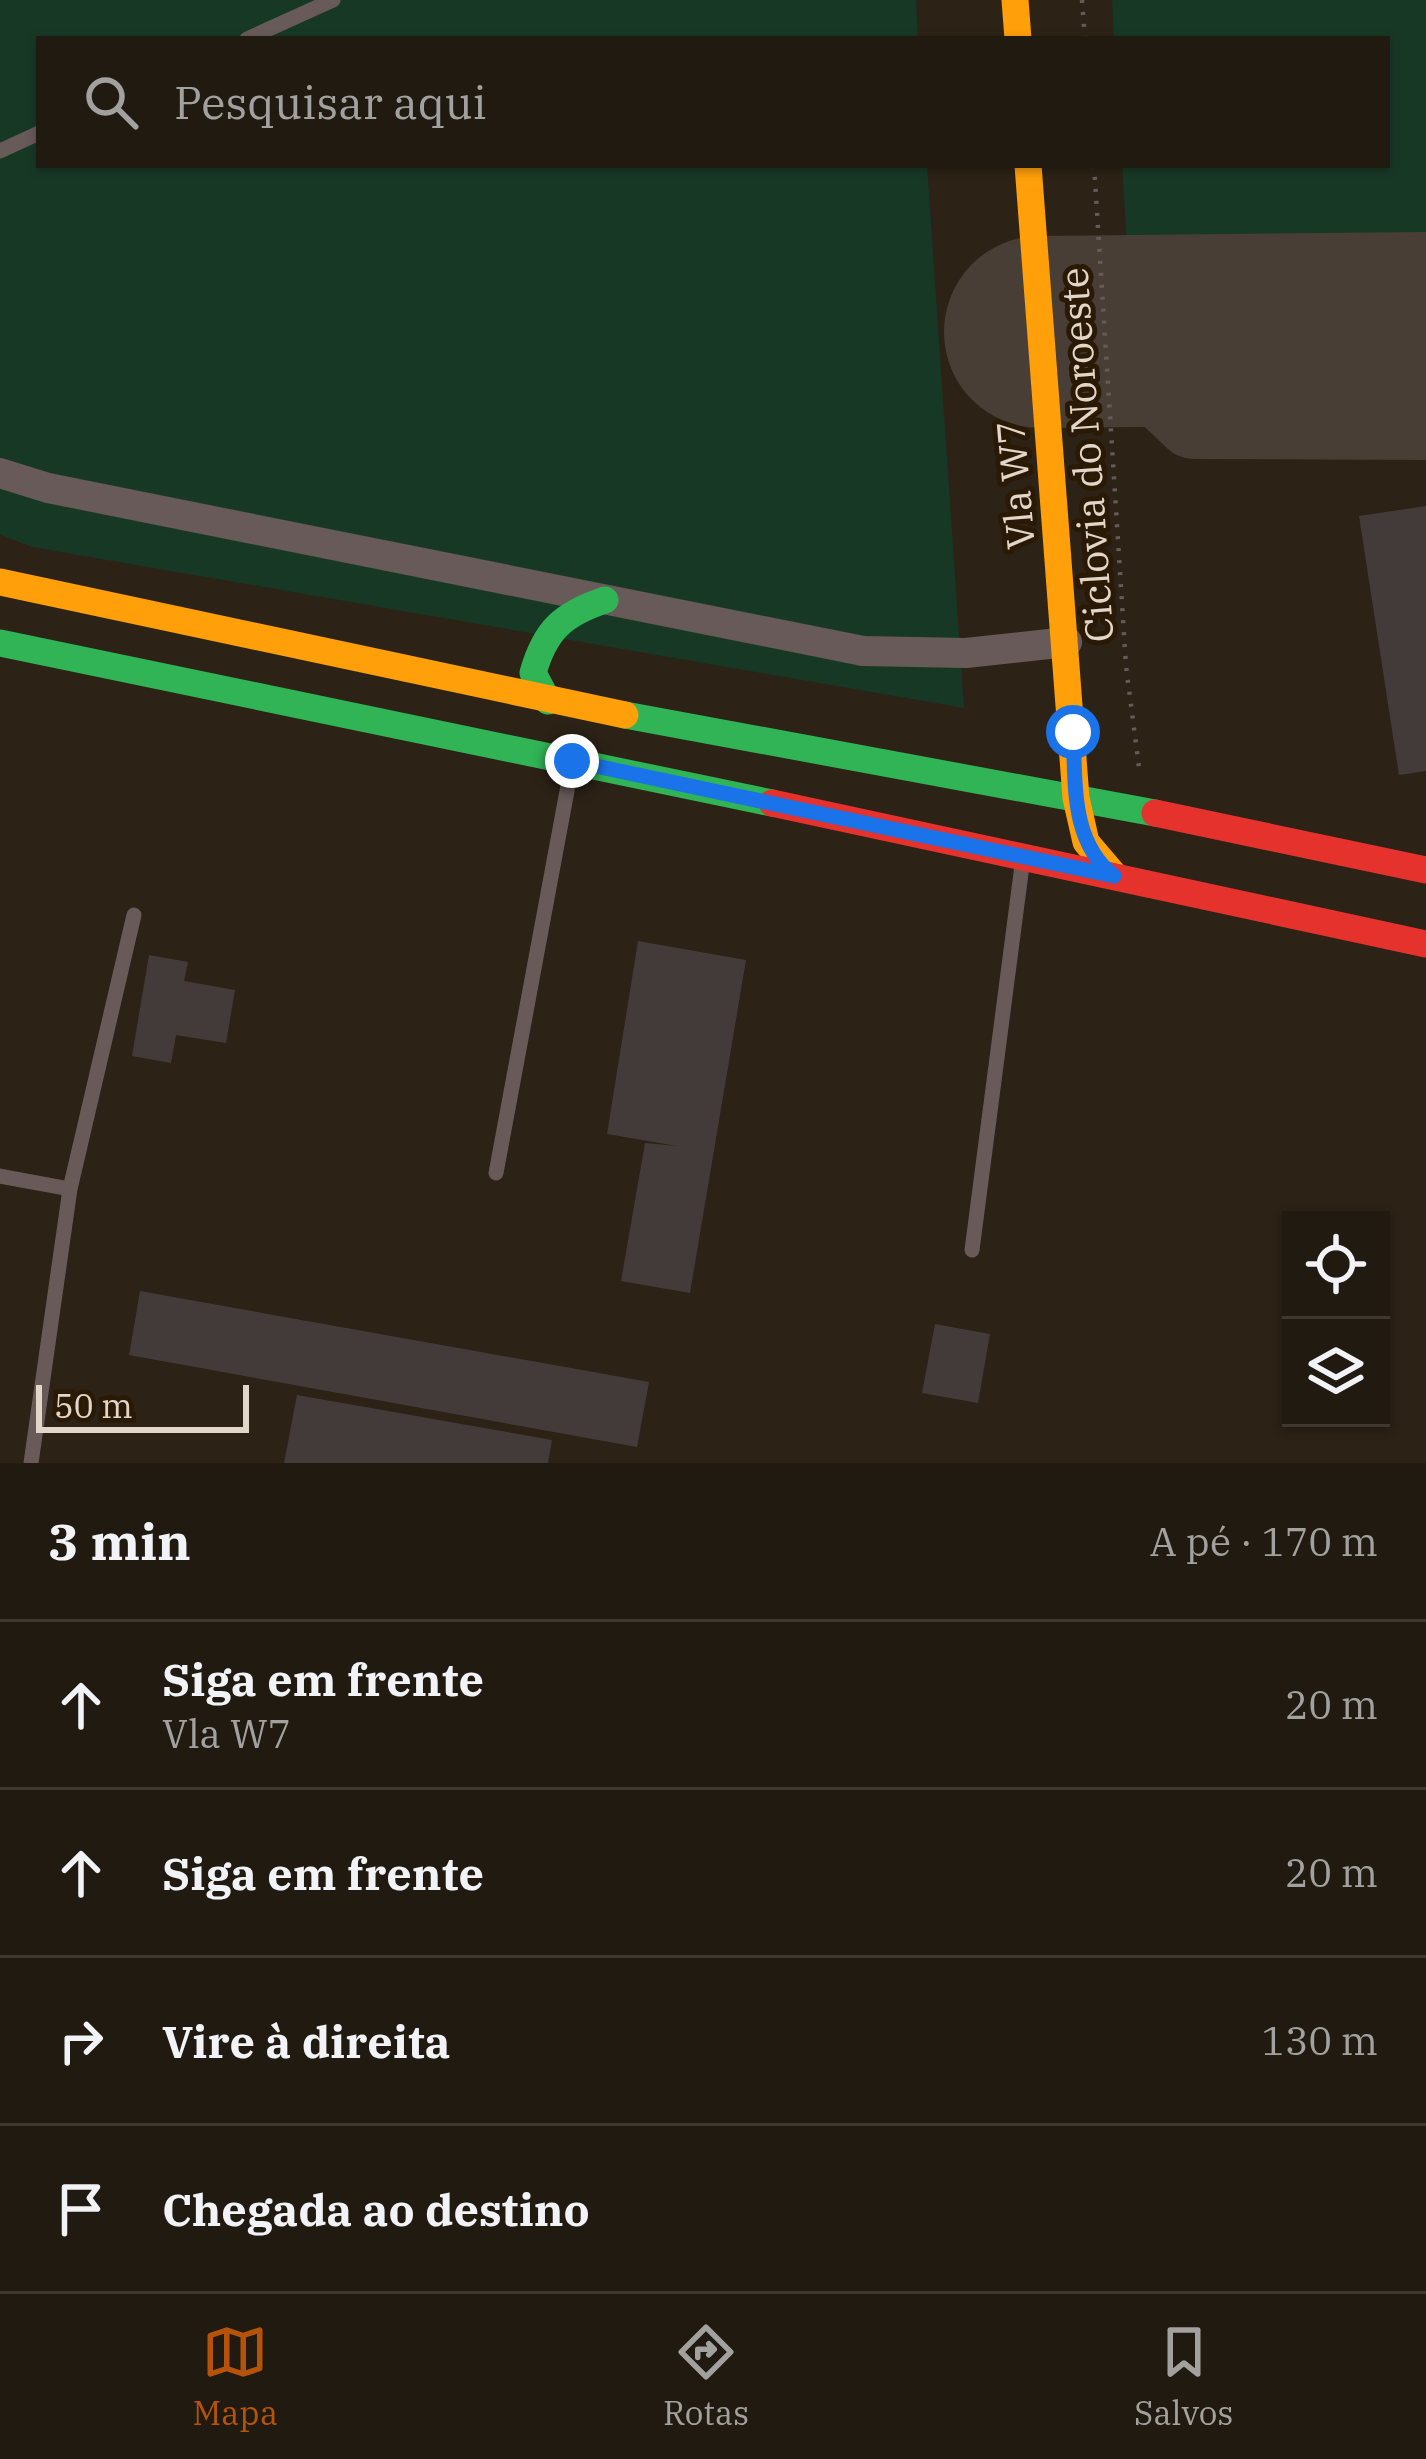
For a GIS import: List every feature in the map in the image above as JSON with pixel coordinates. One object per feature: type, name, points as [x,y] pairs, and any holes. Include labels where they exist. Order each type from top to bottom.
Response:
[{"type":"main road","points":[[1015,0],[1018,36]]},
{"type":"main road","name":"Vla W7","points":[[1028,168],[1076,798],[1087,846],[1114,876]]},
{"type":"main road","points":[[0,582],[548,701],[1142,810],[1426,870]]},
{"type":"main road","points":[[548,701],[533,673],[540,646],[563,614],[605,601]]},
{"type":"main road","points":[[0,643],[1024,855],[1426,944]]},
{"type":"main road","points":[[1021,788],[1049,768],[1073,732],[1089,763],[1142,810]]},
{"type":"street","points":[[0,473],[48,488],[863,651],[966,653],[1067,642]]},
{"type":"lane","points":[[254,36],[332,0]]},
{"type":"lane","points":[[0,151],[36,135]]},
{"type":"lane","points":[[496,1173],[572,761]]},
{"type":"lane","points":[[972,1250],[1024,855]]},
{"type":"lane","points":[[31,1463],[70,1189],[134,915]]},
{"type":"lane","points":[[0,1176],[70,1189]]},
{"type":"path","points":[[1082,0],[1085,36]]},
{"type":"path","name":"Ciclovia do Noroeste","points":[[1094,168],[1126,666],[1142,810]]},
{"type":"green space","points":[[0,0],[916,0],[918,36],[36,36],[36,168],[927,168],[964,708],[32,547],[0,535]]},
{"type":"green space","points":[[1112,0],[1426,0],[1426,252],[1128,259],[1122,168],[1390,168],[1390,36],[1114,36]]},
{"type":"building","points":[[1426,506],[1426,771],[1399,775],[1359,516]]},
{"type":"building","points":[[638,941],[746,960],[690,1293],[621,1281],[645,1143],[677,1146],[607,1134]]},
{"type":"building","points":[[149,955],[188,962],[184,981],[235,990],[226,1043],[176,1035],[171,1063],[132,1056]]},
{"type":"building","points":[[140,1291],[649,1382],[637,1447],[129,1355]]},
{"type":"building","points":[[935,1324],[990,1334],[978,1403],[922,1393]]},
{"type":"building","points":[[297,1395],[552,1440],[548,1463],[284,1463]]},
{"type":"taxiway","points":[[1141,331],[1151,379],[1194,420],[1426,421]]},
{"type":"runway","points":[[1040,332],[1426,328]]},
{"type":"traffic: fast","points":[[548,701],[533,673],[543,645],[567,618],[605,600]]},
{"type":"traffic: fast","points":[[0,643],[772,803]]},
{"type":"traffic: fast","points":[[625,715],[1155,813]]},
{"type":"traffic: slow","points":[[1015,0],[1018,36]]},
{"type":"traffic: slow","points":[[1028,168],[1076,798],[1086,842],[1115,876]]},
{"type":"traffic: slow","points":[[0,582],[625,715]]},
{"type":"traffic: jam","points":[[772,803],[1426,944]]},
{"type":"traffic: jam","points":[[1155,813],[1426,870]]},
{"type":"route","points":[[572,761],[1114,876],[1087,846],[1080,824],[1073,732]]}]
